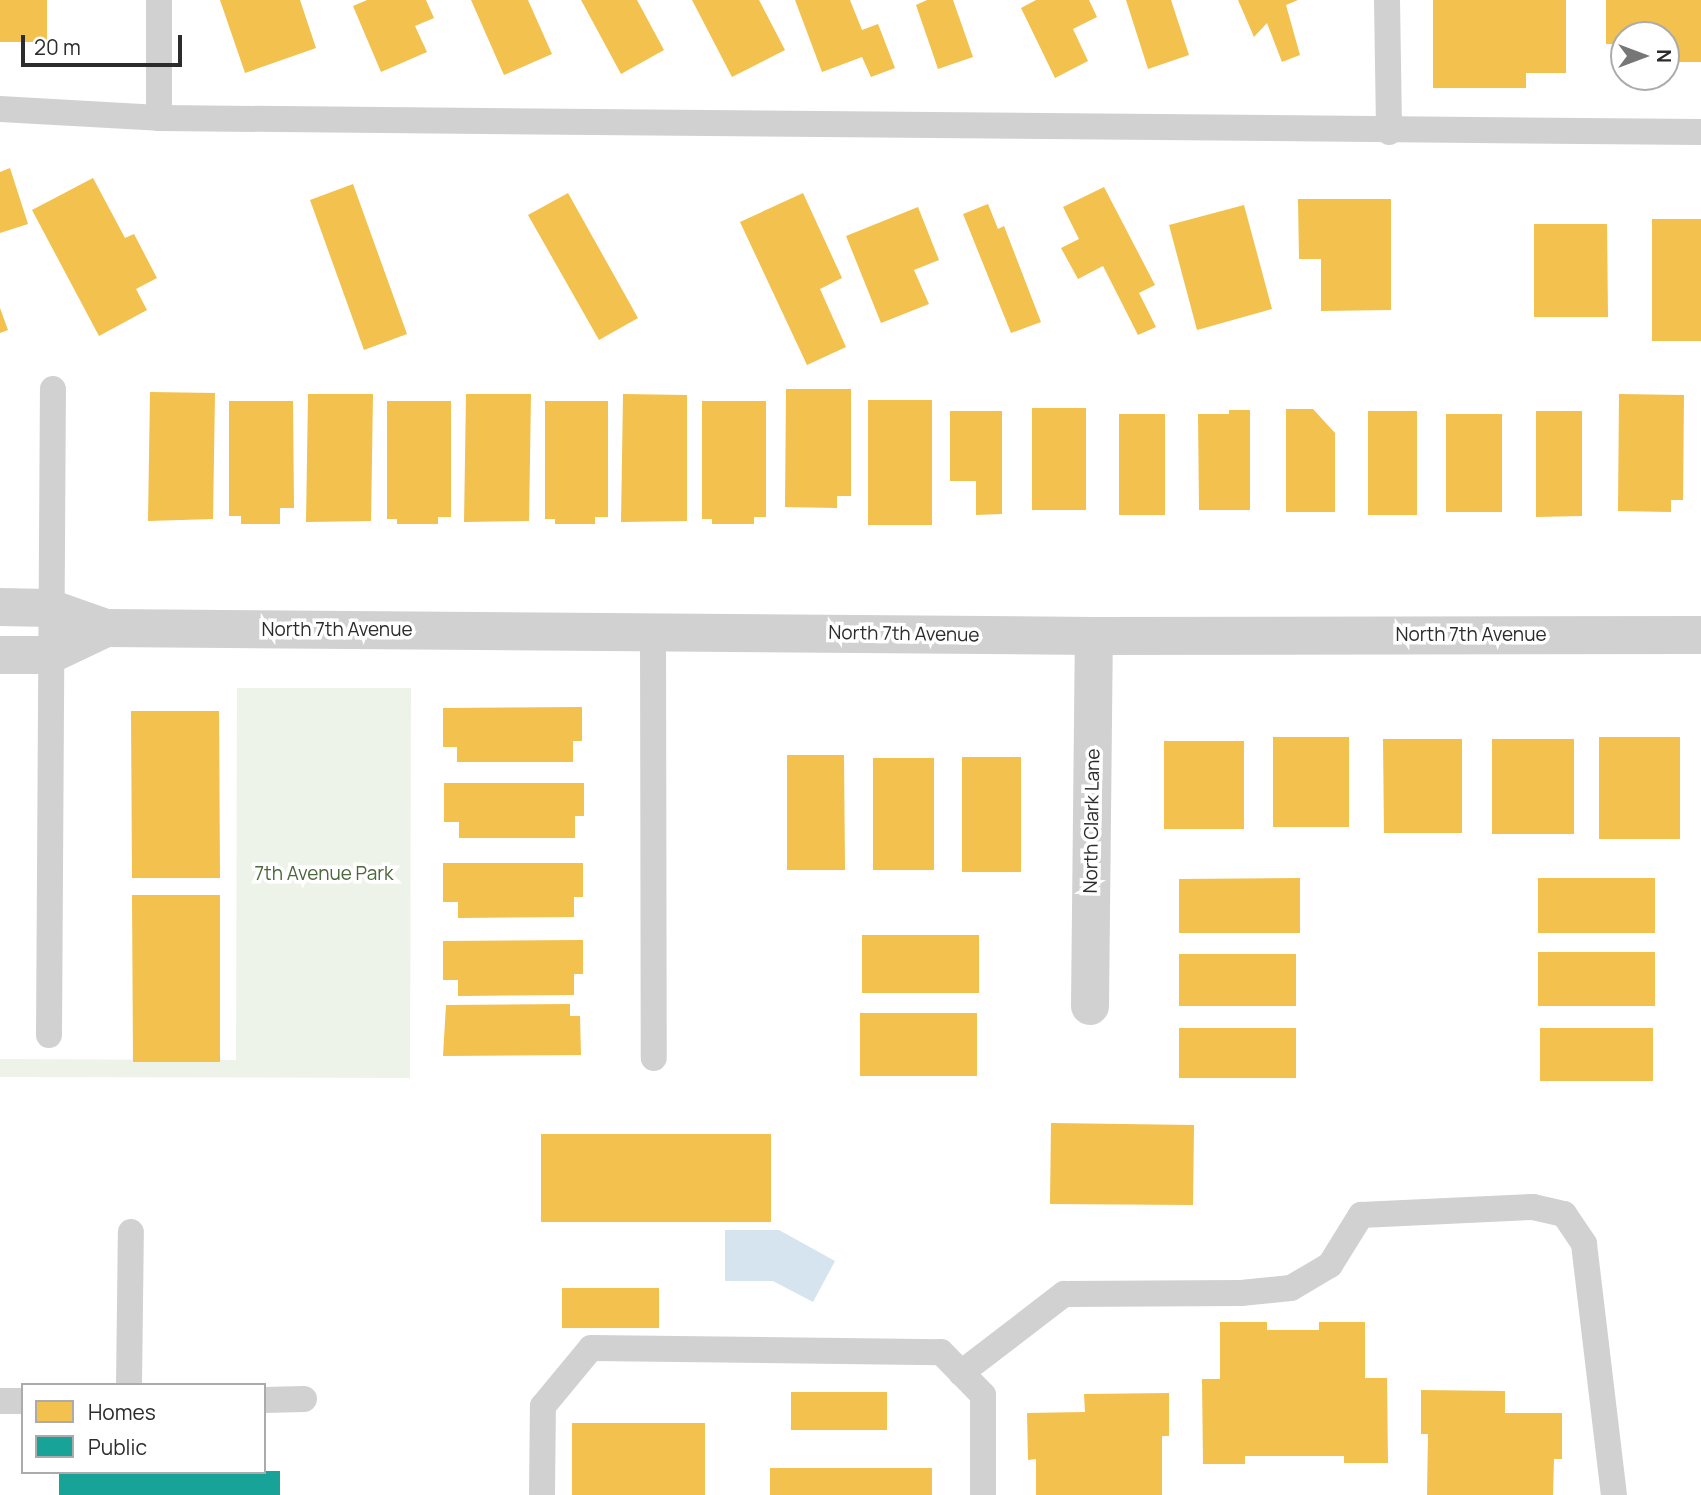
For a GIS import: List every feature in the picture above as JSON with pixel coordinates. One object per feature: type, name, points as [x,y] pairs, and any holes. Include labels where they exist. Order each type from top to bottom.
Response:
[{"type":"street","name":"North 7th Avenue","points":[[0,607],[49,608],[106,628],[1094,636],[1701,635]]},
{"type":"street","name":"North 7th Avenue","points":[[0,654],[49,655],[106,628]]},
{"type":"street","name":"North Clark Lane","points":[[1090,1006],[1094,636]]},
{"type":"lane","points":[[159,0],[159,118]]},
{"type":"lane","points":[[1387,0],[1389,132]]},
{"type":"lane","points":[[0,109],[159,118],[1389,132],[1701,132]]},
{"type":"lane","points":[[49,1035],[52,389]]},
{"type":"lane","points":[[653,632],[654,1058]]},
{"type":"lane","points":[[961,1373],[1064,1294],[1241,1293],[1291,1288],[1330,1265],[1361,1215],[1533,1207],[1564,1214],[1584,1244],[1614,1495]]},
{"type":"lane","points":[[130,1383],[131,1232]]},
{"type":"lane","points":[[542,1495],[543,1406],[591,1348],[941,1352],[983,1395],[983,1495]]},
{"type":"lane","points":[[266,1400],[304,1399]]},
{"type":"lane","points":[[0,1401],[21,1401]]},
{"type":"green space","name":"7th Avenue Park","points":[[237,688],[411,688],[410,1078],[0,1077],[0,1059],[236,1060]]},
{"type":"shaded area","points":[[725,1230],[779,1230],[835,1261],[813,1302],[773,1281],[725,1281]]},
{"type":"building: Homes","points":[[0,0],[47,0],[47,42],[0,42]]},
{"type":"building: Homes","points":[[220,0],[300,0],[316,48],[245,73]]},
{"type":"building: Homes","points":[[367,0],[426,0],[434,18],[415,26],[427,52],[381,72],[353,6]]},
{"type":"building: Homes","points":[[471,0],[528,0],[552,54],[504,75]]},
{"type":"building: Homes","points":[[581,0],[637,0],[664,50],[621,74]]},
{"type":"building: Homes","points":[[692,0],[759,0],[785,50],[732,77]]},
{"type":"building: Homes","points":[[795,0],[850,0],[862,30],[878,24],[895,68],[871,77],[862,57],[822,72]]},
{"type":"building: Homes","points":[[927,0],[953,0],[973,57],[938,69],[916,5]]},
{"type":"building: Homes","points":[[1036,0],[1089,0],[1097,17],[1073,29],[1088,61],[1055,78],[1021,8]]},
{"type":"building: Homes","points":[[1126,0],[1171,0],[1189,55],[1148,69]]},
{"type":"building: Homes","points":[[1238,0],[1298,0],[1286,5],[1300,55],[1282,62],[1267,23],[1254,37]]},
{"type":"building: Homes","points":[[1433,0],[1566,0],[1566,73],[1526,73],[1526,88],[1433,88]]},
{"type":"building: Homes","points":[[1606,0],[1701,0],[1701,62],[1680,62],[1680,21],[1610,21],[1610,44],[1606,44]]},
{"type":"building: Homes","points":[[10,168],[28,224],[0,233],[0,172]]},
{"type":"building: Homes","points":[[93,178],[125,238],[134,234],[157,278],[136,289],[147,310],[99,336],[32,210]]},
{"type":"building: Homes","points":[[353,184],[407,334],[364,350],[310,200]]},
{"type":"building: Homes","points":[[1104,187],[1155,285],[1139,293],[1156,327],[1138,335],[1103,266],[1078,279],[1061,248],[1079,239],[1063,207]]},
{"type":"building: Homes","points":[[568,193],[638,318],[599,340],[528,215]]},
{"type":"building: Homes","points":[[803,193],[842,278],[820,289],[846,347],[807,365],[740,222]]},
{"type":"building: Homes","points":[[1298,199],[1391,199],[1391,310],[1321,311],[1321,259],[1299,259]]},
{"type":"building: Homes","points":[[988,204],[998,229],[1004,226],[1041,322],[1011,333],[963,214]]},
{"type":"building: Homes","points":[[1244,205],[1272,309],[1197,330],[1169,225]]},
{"type":"building: Homes","points":[[918,207],[939,260],[914,270],[929,304],[881,323],[846,236]]},
{"type":"building: Homes","points":[[1652,219],[1701,219],[1701,341],[1652,341]]},
{"type":"building: Homes","points":[[1534,224],[1607,224],[1608,317],[1534,317]]},
{"type":"building: Homes","points":[[0,308],[8,330],[0,333]]},
{"type":"building: Homes","points":[[786,389],[851,389],[851,496],[837,496],[837,508],[785,507]]},
{"type":"building: Homes","points":[[150,392],[215,393],[213,519],[148,521]]},
{"type":"building: Homes","points":[[308,394],[373,394],[371,521],[306,522]]},
{"type":"building: Homes","points":[[466,394],[531,394],[529,521],[464,522]]},
{"type":"building: Homes","points":[[623,394],[687,395],[687,521],[621,522]]},
{"type":"building: Homes","points":[[1619,394],[1684,395],[1683,500],[1671,500],[1671,512],[1618,511]]},
{"type":"building: Homes","points":[[868,400],[932,400],[932,525],[868,525]]},
{"type":"building: Homes","points":[[229,401],[293,401],[294,508],[280,508],[280,524],[241,524],[241,516],[229,516]]},
{"type":"building: Homes","points":[[387,401],[451,401],[451,517],[438,517],[438,524],[397,524],[397,519],[387,519]]},
{"type":"building: Homes","points":[[545,401],[608,401],[608,517],[595,517],[595,524],[555,524],[555,519],[545,519]]},
{"type":"building: Homes","points":[[702,401],[766,401],[766,517],[754,517],[754,524],[712,524],[712,519],[702,519]]},
{"type":"building: Homes","points":[[1032,408],[1086,408],[1086,510],[1032,510]]},
{"type":"building: Homes","points":[[1286,409],[1313,409],[1335,433],[1335,512],[1286,512]]},
{"type":"building: Homes","points":[[1229,410],[1250,410],[1250,510],[1199,510],[1198,414],[1229,414]]},
{"type":"building: Homes","points":[[950,411],[1002,411],[1002,514],[976,515],[976,481],[950,481]]},
{"type":"building: Homes","points":[[1368,411],[1417,411],[1417,515],[1368,515]]},
{"type":"building: Homes","points":[[1536,411],[1582,411],[1582,516],[1536,517]]},
{"type":"building: Homes","points":[[1119,414],[1165,414],[1165,515],[1119,515]]},
{"type":"building: Homes","points":[[1446,414],[1502,414],[1502,512],[1446,512]]},
{"type":"building: Homes","points":[[582,707],[582,741],[573,741],[573,762],[457,762],[457,747],[443,747],[443,708]]},
{"type":"building: Homes","points":[[131,711],[219,711],[220,878],[132,878]]},
{"type":"building: Homes","points":[[1273,737],[1349,737],[1349,827],[1273,827]]},
{"type":"building: Homes","points":[[1599,737],[1680,737],[1680,839],[1599,839]]},
{"type":"building: Homes","points":[[1383,739],[1462,739],[1462,833],[1384,833]]},
{"type":"building: Homes","points":[[1492,739],[1574,739],[1574,834],[1492,834]]},
{"type":"building: Homes","points":[[1164,741],[1244,741],[1244,829],[1164,829]]},
{"type":"building: Homes","points":[[787,755],[844,755],[845,870],[787,870]]},
{"type":"building: Homes","points":[[962,757],[1021,757],[1021,872],[962,872]]},
{"type":"building: Homes","points":[[873,758],[934,758],[934,870],[873,870]]},
{"type":"building: Homes","points":[[444,783],[584,783],[584,816],[575,816],[575,838],[459,838],[459,822],[444,822]]},
{"type":"building: Homes","points":[[443,863],[583,863],[583,897],[574,897],[574,917],[458,918],[458,902],[443,902]]},
{"type":"building: Homes","points":[[1300,878],[1300,933],[1179,933],[1179,879]]},
{"type":"building: Homes","points":[[1538,878],[1655,878],[1655,933],[1538,933]]},
{"type":"building: Homes","points":[[132,895],[220,895],[220,1062],[133,1062]]},
{"type":"building: Homes","points":[[862,935],[979,935],[979,993],[862,993]]},
{"type":"building: Homes","points":[[583,940],[583,974],[574,974],[574,995],[458,996],[458,980],[443,980],[443,941]]},
{"type":"building: Homes","points":[[1538,952],[1655,952],[1655,1006],[1538,1006]]},
{"type":"building: Homes","points":[[1179,954],[1296,954],[1296,1006],[1179,1006]]},
{"type":"building: Homes","points":[[570,1004],[570,1016],[580,1016],[581,1055],[443,1056],[446,1005]]},
{"type":"building: Homes","points":[[860,1013],[977,1013],[977,1076],[860,1076]]},
{"type":"building: Homes","points":[[1179,1028],[1296,1028],[1296,1078],[1179,1078]]},
{"type":"building: Homes","points":[[1540,1028],[1653,1028],[1653,1081],[1540,1081]]},
{"type":"building: Homes","points":[[1051,1123],[1194,1125],[1193,1205],[1050,1204]]},
{"type":"building: Homes","points":[[541,1134],[771,1134],[771,1222],[541,1222]]},
{"type":"building: Homes","points":[[562,1288],[659,1288],[659,1328],[562,1328]]},
{"type":"building: Homes","points":[[1220,1322],[1267,1322],[1267,1330],[1319,1330],[1319,1322],[1365,1322],[1365,1378],[1387,1378],[1388,1463],[1344,1463],[1344,1456],[1245,1456],[1245,1464],[1203,1464],[1202,1379],[1220,1379]]},
{"type":"building: Homes","points":[[1421,1390],[1505,1391],[1505,1413],[1562,1413],[1562,1459],[1554,1459],[1553,1495],[1427,1495],[1428,1434],[1421,1434]]},
{"type":"building: Homes","points":[[791,1392],[887,1392],[887,1430],[791,1430]]},
{"type":"building: Homes","points":[[1169,1393],[1169,1436],[1162,1436],[1162,1495],[1036,1495],[1036,1459],[1028,1460],[1027,1413],[1085,1412],[1084,1394]]},
{"type":"building: Homes","points":[[572,1423],[705,1423],[705,1495],[572,1495]]},
{"type":"building: Homes","points":[[770,1468],[932,1468],[932,1495],[770,1495]]},
{"type":"building: Public","points":[[266,1471],[280,1471],[280,1495],[59,1495],[59,1474],[266,1474]]}]
